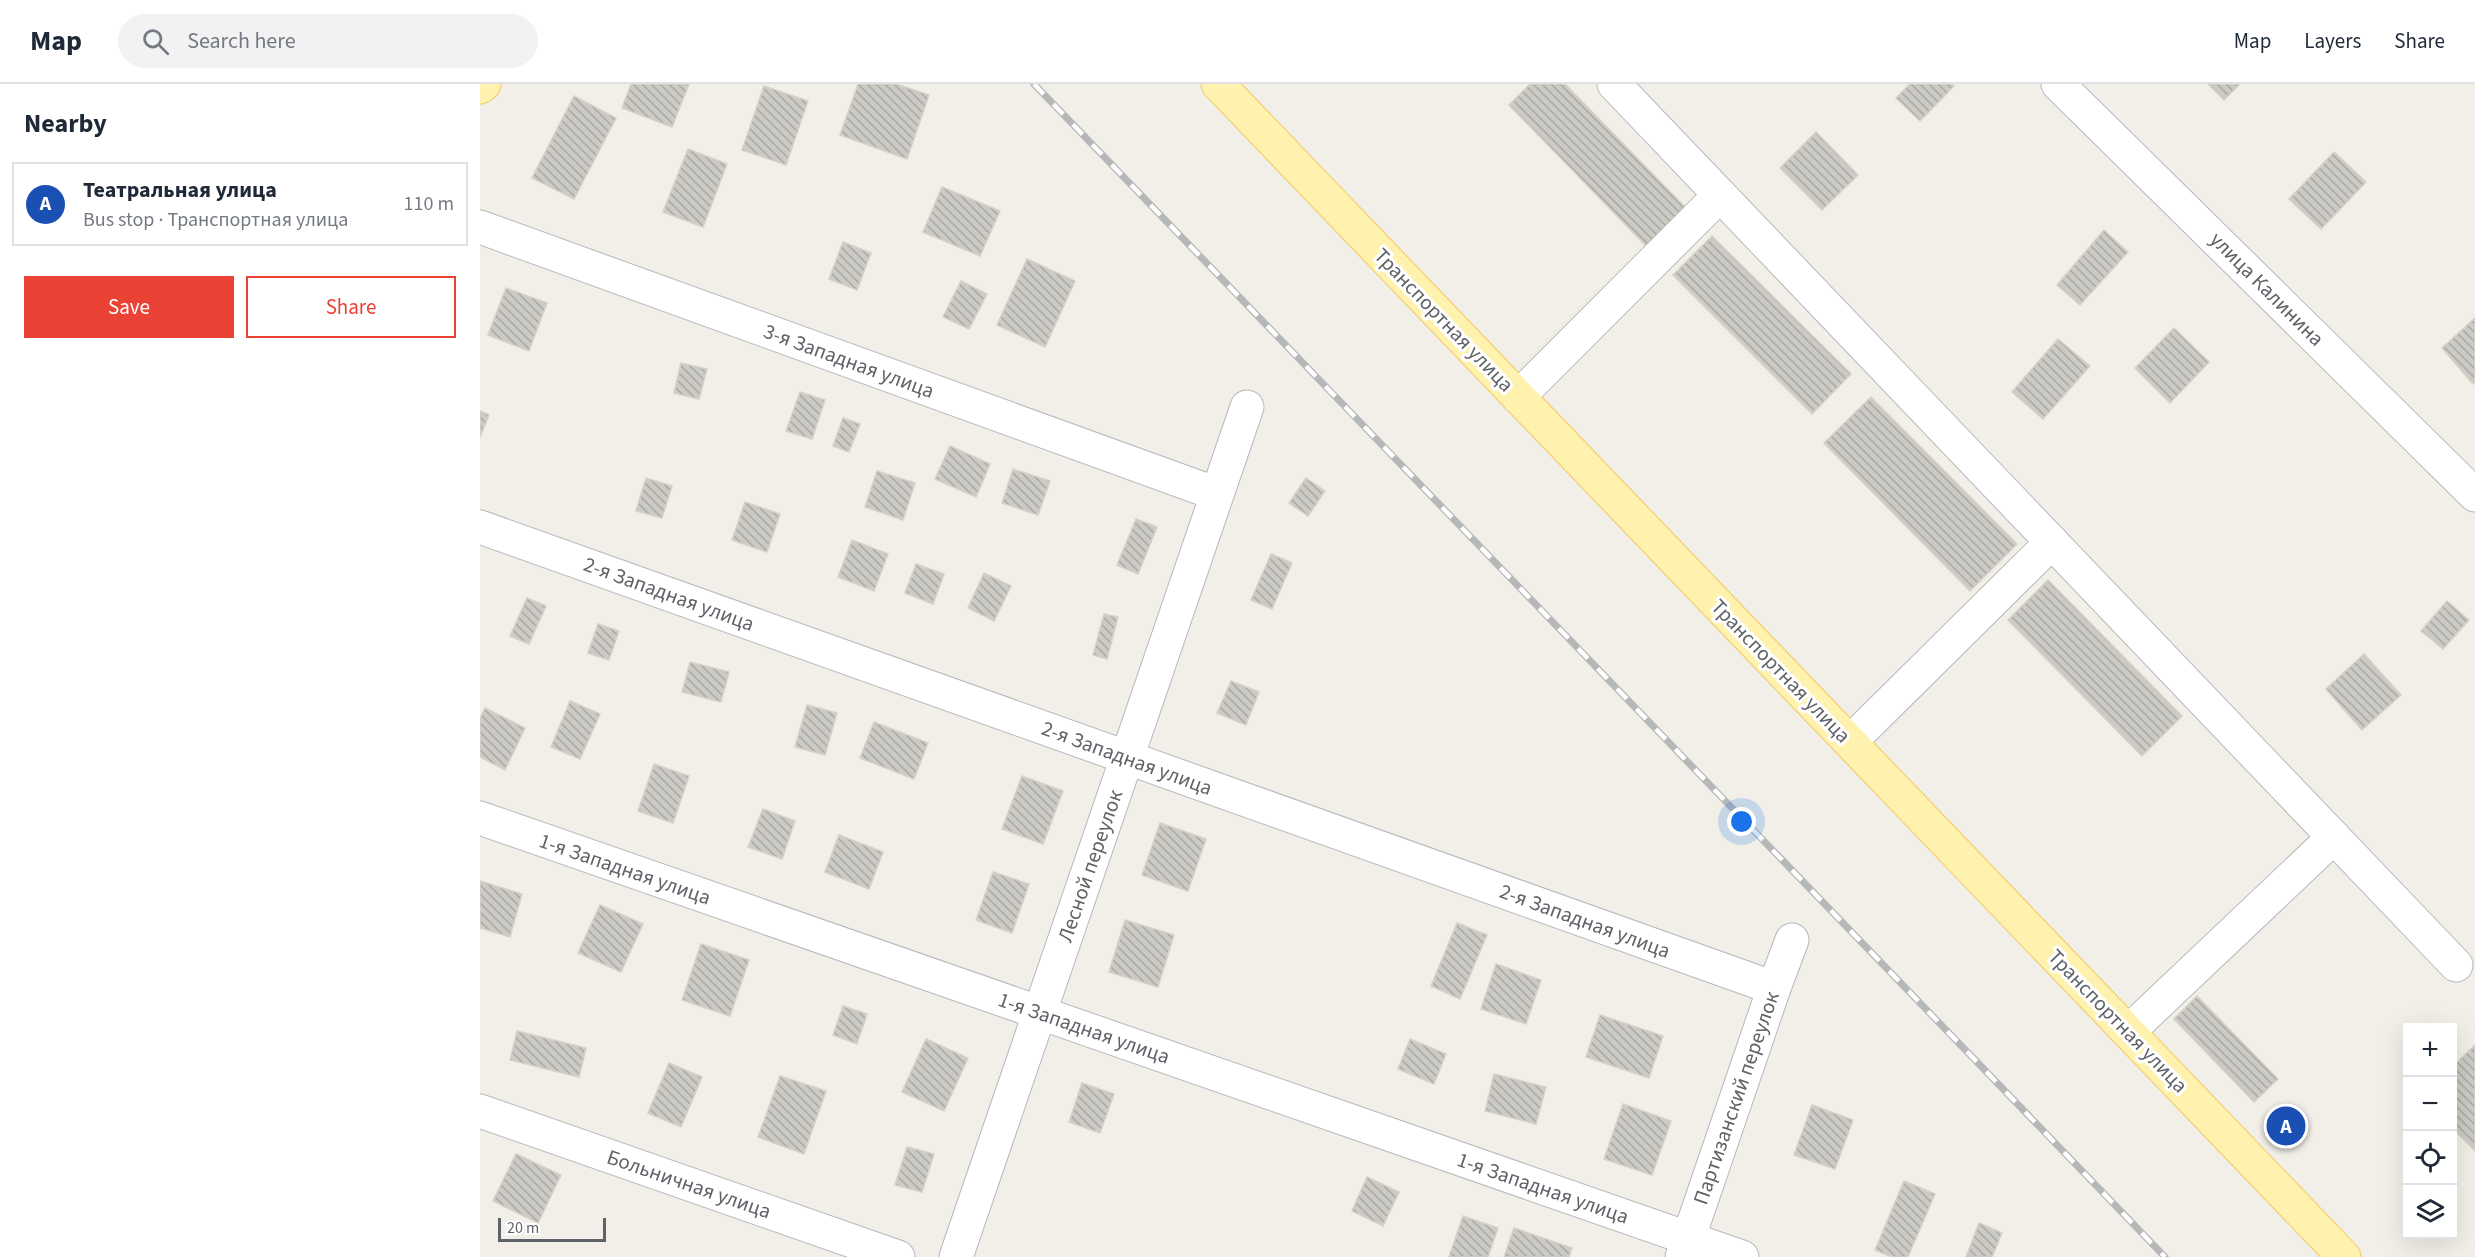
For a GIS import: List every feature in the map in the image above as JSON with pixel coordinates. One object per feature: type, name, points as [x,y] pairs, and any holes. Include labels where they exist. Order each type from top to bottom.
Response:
[{"type":"main road","points":[[480,87],[484,84]]},
{"type":"main road","name":"Транспортная улица","points":[[1218,84],[2344,1257]]},
{"type":"street","points":[[1614,84],[2457,965]]},
{"type":"street","name":"улица Калинина","points":[[2058,84],[2475,495]]},
{"type":"street","points":[[1518,397],[1720,195]]},
{"type":"street","name":"3-я Западная улица","points":[[480,227],[1217,494]]},
{"type":"street","name":"Лесной переулок","points":[[956,1257],[1247,407]]},
{"type":"street","name":"2-я Западная улица","points":[[480,527],[1773,988]]},
{"type":"street","points":[[1850,742],[2052,542]]},
{"type":"street","name":"1-я Западная улица","points":[[480,818],[1039,1013],[1685,1248],[1742,1257]]},
{"type":"street","points":[[2128,1032],[2334,837]]},
{"type":"street","name":"Партизанский переулок","points":[[1685,1248],[1773,988],[1792,940]]},
{"type":"street","name":"Больничная улица","points":[[480,1111],[898,1257]]},
{"type":"building","points":[[631,84],[689,84],[672,127],[622,108]]},
{"type":"building","points":[[858,84],[896,84],[929,95],[907,159],[840,135]]},
{"type":"building","points":[[1530,84],[1565,84],[1685,207],[1646,246],[1509,105]]},
{"type":"building","points":[[1910,84],[1951,84],[1954,86],[1920,121],[1896,98]]},
{"type":"building","points":[[2208,84],[2240,84],[2224,100]]},
{"type":"building","points":[[764,86],[808,101],[786,165],[742,150]]},
{"type":"building","points":[[574,96],[616,118],[574,199],[532,178]]},
{"type":"building","points":[[1816,132],[1858,175],[1822,210],[1780,168]]},
{"type":"building","points":[[688,149],[727,164],[703,227],[663,212]]},
{"type":"building","points":[[2334,152],[2366,182],[2321,229],[2289,199]]},
{"type":"building","points":[[942,187],[1000,211],[980,256],[923,232]]},
{"type":"building","points":[[2104,230],[2128,252],[2080,305],[2057,285]]},
{"type":"building","points":[[1712,236],[1851,374],[1812,414],[1673,275]]},
{"type":"building","points":[[843,242],[871,253],[857,290],[829,279]]},
{"type":"building","points":[[1027,259],[1075,281],[1045,347],[997,325]]},
{"type":"building","points":[[961,281],[987,294],[969,329],[943,317]]},
{"type":"building","points":[[506,288],[547,303],[529,351],[488,335]]},
{"type":"building","points":[[2475,318],[2475,382],[2473,384],[2442,348]]},
{"type":"building","points":[[2174,328],[2209,362],[2170,403],[2135,368]]},
{"type":"building","points":[[2058,339],[2090,366],[2043,419],[2012,392]]},
{"type":"building","points":[[681,363],[707,369],[699,399],[674,393]]},
{"type":"building","points":[[800,392],[825,400],[812,439],[786,431]]},
{"type":"building","points":[[1871,397],[2017,544],[1970,591],[1824,443]]},
{"type":"building","points":[[480,411],[489,415],[480,437]]},
{"type":"building","points":[[843,418],[860,424],[849,452],[833,446]]},
{"type":"building","points":[[950,446],[990,464],[976,497],[935,479]]},
{"type":"building","points":[[1013,469],[1050,481],[1038,515],[1002,503]]},
{"type":"building","points":[[877,471],[915,483],[903,520],[865,507]]},
{"type":"building","points":[[646,478],[672,486],[662,518],[636,511]]},
{"type":"building","points":[[1306,478],[1325,491],[1308,516],[1289,503]]},
{"type":"building","points":[[745,502],[780,514],[767,552],[732,540]]},
{"type":"building","points":[[1136,519],[1157,527],[1138,574],[1117,565]]},
{"type":"building","points":[[852,540],[888,554],[874,591],[838,577]]},
{"type":"building","points":[[1271,554],[1292,563],[1272,609],[1251,600]]},
{"type":"building","points":[[916,564],[944,574],[933,604],[905,593]]},
{"type":"building","points":[[984,573],[1011,586],[994,621],[968,608]]},
{"type":"building","points":[[2048,580],[2182,716],[2142,756],[2008,620]]},
{"type":"building","points":[[527,598],[546,606],[529,644],[510,636]]},
{"type":"building","points":[[2447,601],[2469,620],[2443,649],[2421,631]]},
{"type":"building","points":[[1104,614],[1118,617],[1107,659],[1093,655]]},
{"type":"building","points":[[598,624],[619,631],[609,660],[588,653]]},
{"type":"building","points":[[2364,654],[2401,695],[2362,730],[2326,689]]},
{"type":"building","points":[[690,662],[729,672],[721,702],[682,692]]},
{"type":"building","points":[[1231,681],[1259,692],[1246,725],[1217,713]]},
{"type":"building","points":[[570,701],[600,714],[580,759],[551,747]]},
{"type":"building","points":[[807,705],[837,713],[825,755],[795,747]]},
{"type":"building","points":[[485,708],[525,728],[505,770],[480,757],[480,718]]},
{"type":"building","points":[[874,722],[928,743],[914,779],[860,758]]},
{"type":"building","points":[[654,764],[689,776],[673,823],[638,811]]},
{"type":"building","points":[[1022,776],[1063,791],[1043,844],[1002,829]]},
{"type":"building","points":[[763,809],[795,821],[782,859],[748,847]]},
{"type":"building","points":[[1160,823],[1206,839],[1188,891],[1142,875]]},
{"type":"building","points":[[839,835],[883,852],[869,889],[825,872]]},
{"type":"building","points":[[993,872],[1029,884],[1012,933],[976,920]]},
{"type":"building","points":[[480,881],[522,894],[510,937],[480,928]]},
{"type":"building","points":[[600,905],[643,924],[621,972],[578,953]]},
{"type":"building","points":[[1125,920],[1174,935],[1158,987],[1109,972]]},
{"type":"building","points":[[1457,923],[1487,935],[1460,999],[1431,986]]},
{"type":"building","points":[[701,944],[749,960],[730,1016],[682,1000]]},
{"type":"building","points":[[1496,964],[1541,980],[1526,1024],[1481,1009]]},
{"type":"building","points":[[2197,996],[2278,1079],[2254,1102],[2174,1019]]},
{"type":"building","points":[[843,1006],[867,1014],[857,1044],[833,1035]]},
{"type":"building","points":[[1600,1015],[1663,1036],[1649,1078],[1586,1057]]},
{"type":"building","points":[[517,1031],[586,1048],[579,1077],[510,1060]]},
{"type":"building","points":[[926,1039],[968,1058],[944,1111],[902,1092]]},
{"type":"building","points":[[1410,1039],[1446,1054],[1434,1084],[1398,1069]]},
{"type":"building","points":[[2475,1045],[2475,1151],[2457,1133],[2457,1062]]},
{"type":"building","points":[[669,1063],[702,1077],[681,1127],[648,1113]]},
{"type":"building","points":[[1494,1074],[1546,1087],[1536,1124],[1485,1111]]},
{"type":"building","points":[[780,1076],[826,1091],[804,1154],[758,1137]]},
{"type":"building","points":[[1082,1083],[1114,1094],[1100,1133],[1069,1122]]},
{"type":"building","points":[[1623,1104],[1671,1121],[1652,1175],[1604,1159]]},
{"type":"building","points":[[1812,1105],[1853,1120],[1835,1169],[1794,1155]]},
{"type":"building","points":[[907,1147],[934,1154],[922,1192],[895,1185]]},
{"type":"building","points":[[516,1154],[561,1175],[538,1223],[493,1201]]},
{"type":"building","points":[[1367,1177],[1399,1192],[1383,1226],[1352,1211]]},
{"type":"building","points":[[1904,1181],[1935,1194],[1908,1257],[1892,1257],[1875,1250]]},
{"type":"building","points":[[1463,1216],[1498,1228],[1488,1257],[1449,1257]]},
{"type":"building","points":[[1979,1223],[2002,1233],[1992,1257],[1966,1257]]},
{"type":"building","points":[[1514,1228],[1572,1248],[1569,1257],[1504,1257]]},
{"type":"railway","points":[[1034,84],[2165,1257]]},
{"type":"place","name":"Театральная улица","points":[[2286,1126]]}]
